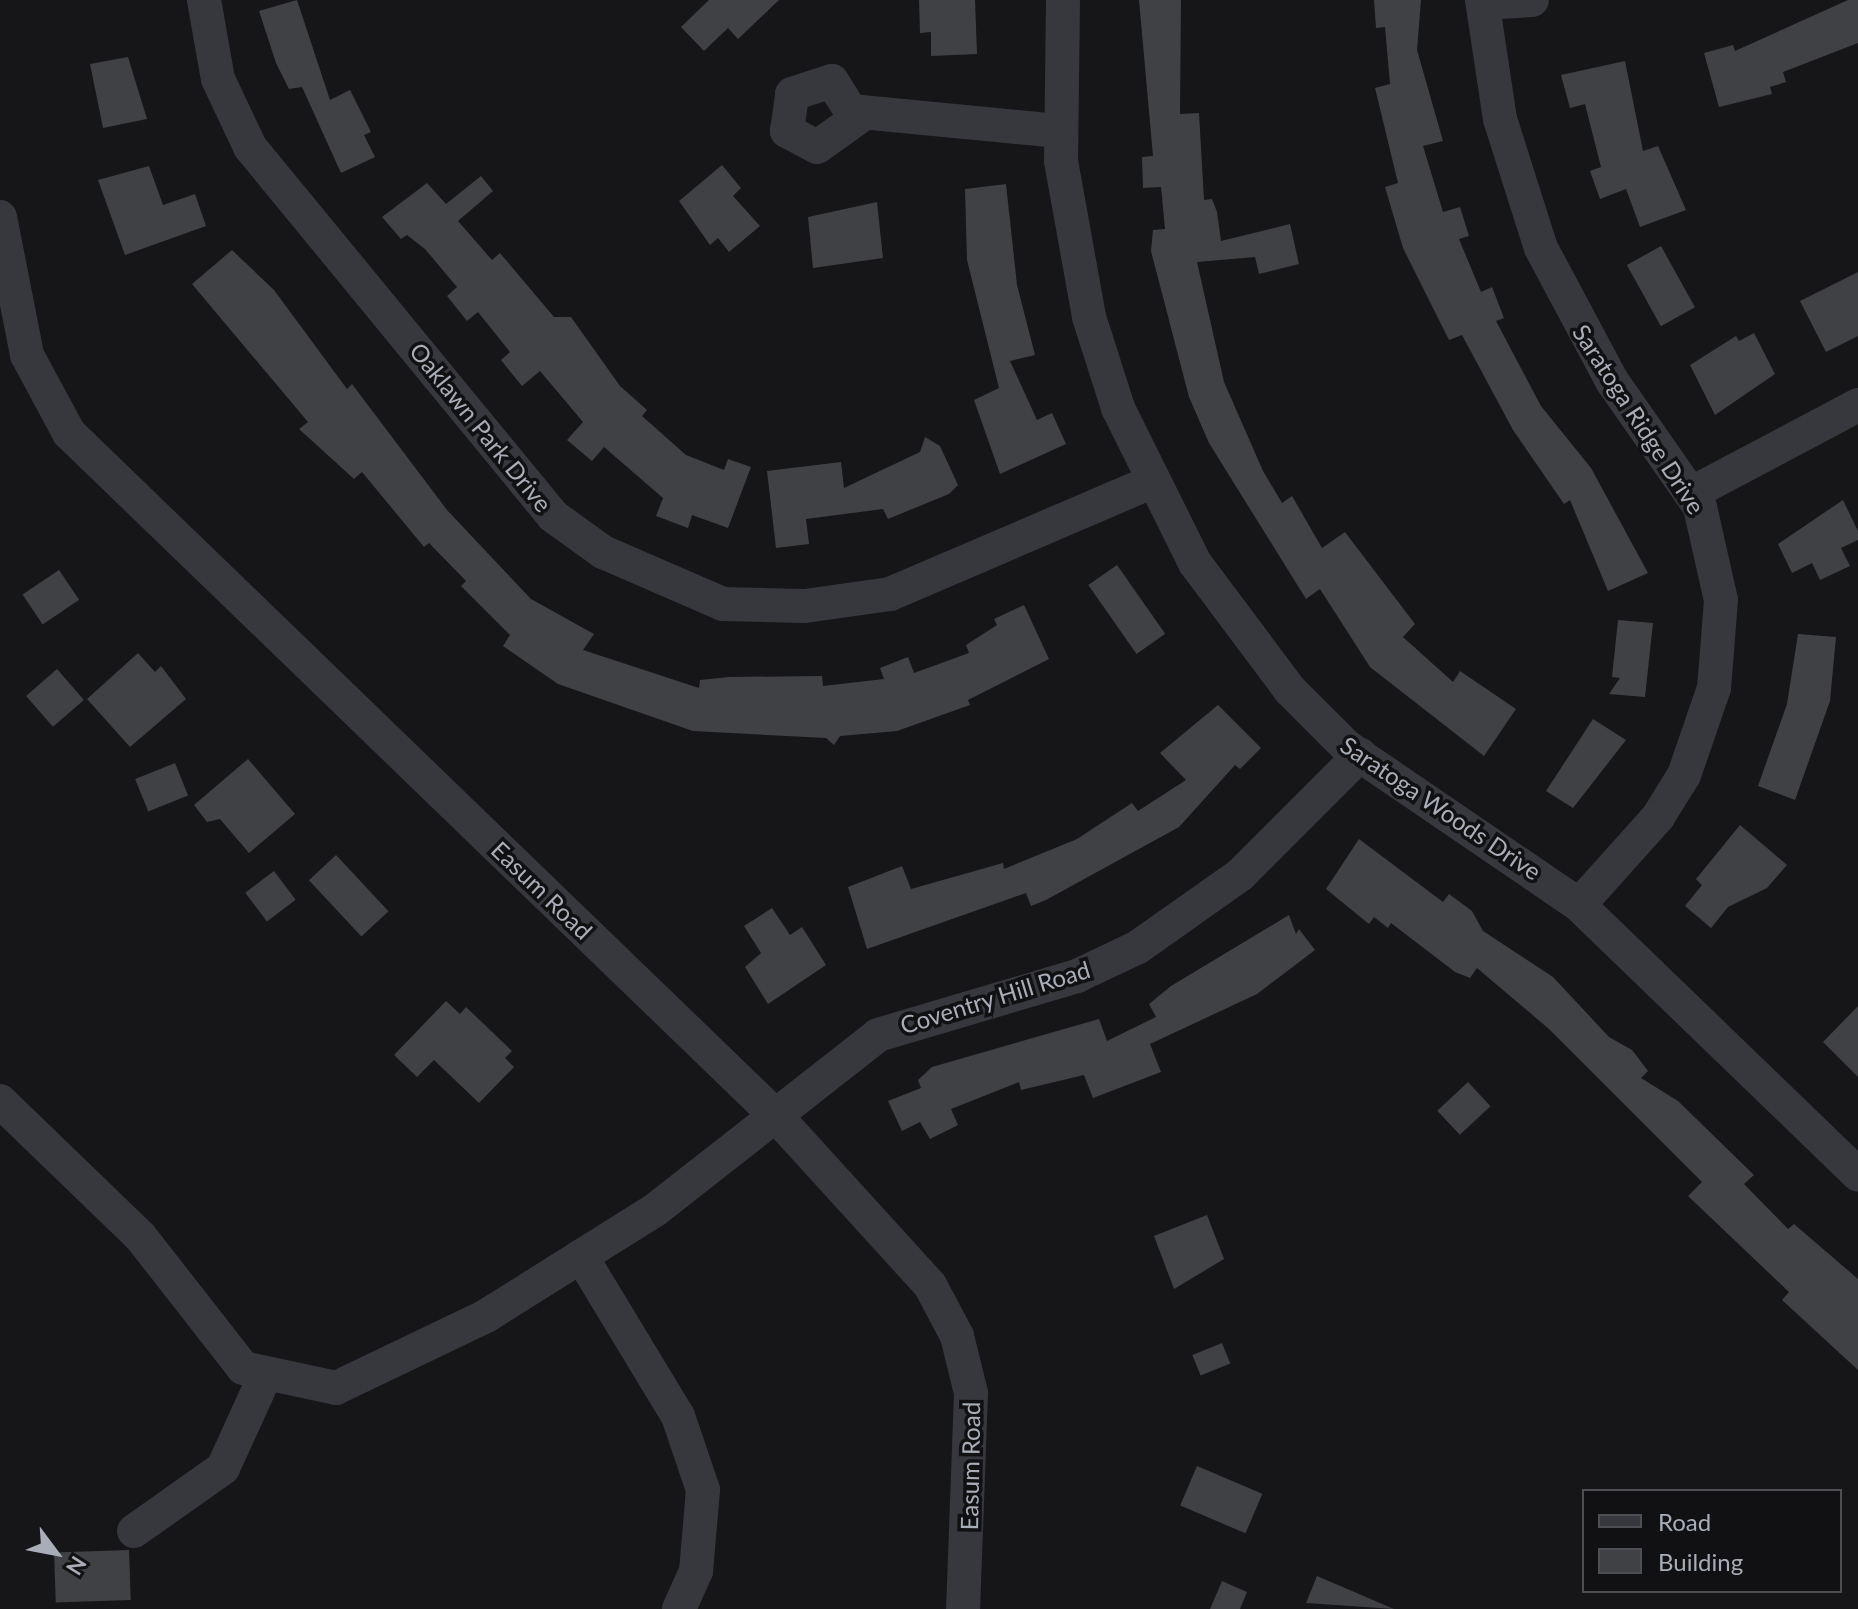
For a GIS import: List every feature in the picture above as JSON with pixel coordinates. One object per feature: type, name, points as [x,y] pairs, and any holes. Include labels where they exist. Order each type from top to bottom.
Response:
[{"type":"street","name":"Oaklawn Park Drive","points":[[204,0],[218,79],[250,147],[327,232],[553,516],[603,552],[723,604],[805,606],[890,594],[1151,482]]},
{"type":"street","name":"Saratoga Woods Drive","points":[[1063,0],[1060,131],[1089,317],[1151,482],[1240,629],[1290,690],[1360,755],[1579,905],[1858,1174]]},
{"type":"street","points":[[1482,2],[1532,0]]},
{"type":"street","name":"Saratoga Ridge Drive","points":[[1482,2],[1500,119],[1541,248],[1612,381],[1692,493],[1721,600],[1719,658],[1703,731],[1658,817],[1579,905]]},
{"type":"street","points":[[862,115],[817,147],[787,131],[792,94],[832,81],[851,111],[1060,131]]},
{"type":"street","name":"Easum Road","points":[[0,217],[27,355],[69,433],[777,1117],[900,1248],[957,1336],[971,1393],[963,1609]]},
{"type":"street","points":[[1692,493],[1858,405]]},
{"type":"street","name":"Coventry Hill Road","points":[[264,1378],[314,1388],[364,1381],[581,1256],[777,1117],[815,1078],[878,1035],[1077,976],[1176,924],[1240,875],[1360,755]]},
{"type":"street","points":[[0,1101],[140,1236],[225,1352],[264,1378],[223,1468],[134,1531]]},
{"type":"street","points":[[581,1256],[678,1416],[703,1490],[696,1571],[679,1609]]},
{"type":"building","points":[[297,0],[330,100],[350,90],[371,132],[364,135],[375,157],[341,173],[302,87],[289,89],[276,63],[259,11]]},
{"type":"building","points":[[709,0],[779,0],[738,39],[728,28],[704,51],[681,27]]},
{"type":"building","points":[[919,0],[975,0],[977,54],[931,56],[931,32],[920,33]]},
{"type":"building","points":[[1139,0],[1181,0],[1180,114],[1199,113],[1204,200],[1212,199],[1221,241],[1290,224],[1299,264],[1259,274],[1255,257],[1197,262],[1224,382],[1263,471],[1282,503],[1292,496],[1322,548],[1345,532],[1415,624],[1403,637],[1453,682],[1460,671],[1516,709],[1484,756],[1370,667],[1320,589],[1306,599],[1209,443],[1189,397],[1151,251],[1153,230],[1165,229],[1161,187],[1143,188],[1142,157],[1153,156]]},
{"type":"building","points":[[1374,0],[1421,0],[1417,50],[1443,141],[1423,146],[1443,212],[1460,207],[1469,236],[1459,239],[1481,292],[1492,287],[1504,318],[1496,321],[1541,406],[1591,468],[1648,573],[1608,591],[1570,500],[1564,504],[1513,430],[1462,335],[1449,340],[1403,248],[1385,187],[1398,183],[1375,88],[1390,84],[1385,27],[1376,28]]},
{"type":"building","points":[[1848,0],[1858,0],[1858,43],[1783,72],[1786,82],[1770,87],[1772,94],[1719,107],[1704,53],[1733,45],[1735,51]]},
{"type":"building","points":[[128,57],[147,119],[103,128],[90,64]]},
{"type":"building","points":[[1625,61],[1643,151],[1658,146],[1686,210],[1640,227],[1626,189],[1600,199],[1590,171],[1601,167],[1585,104],[1570,108],[1561,75]]},
{"type":"building","points":[[722,165],[741,188],[733,196],[760,226],[729,252],[718,238],[710,245],[679,201]]},
{"type":"building","points":[[149,166],[163,205],[195,194],[206,226],[125,255],[98,180]]},
{"type":"building","points":[[481,176],[493,191],[458,221],[492,260],[500,253],[554,317],[571,317],[620,386],[647,410],[642,416],[686,455],[724,470],[728,459],[751,467],[728,528],[692,515],[688,528],[656,516],[663,498],[604,447],[592,461],[567,440],[583,422],[540,371],[522,386],[501,360],[510,352],[478,312],[467,321],[447,296],[457,287],[425,249],[407,235],[401,239],[382,217],[427,183],[446,204]]},
{"type":"building","points":[[1006,184],[1017,285],[1035,355],[1010,361],[1037,420],[1052,413],[1066,444],[1000,474],[974,400],[999,388],[967,260],[965,189]]},
{"type":"building","points":[[877,202],[883,258],[813,268],[808,217]]},
{"type":"building","points":[[1661,246],[1695,307],[1661,326],[1627,265]]},
{"type":"building","points":[[232,250],[274,290],[347,389],[352,384],[447,510],[531,599],[594,634],[583,650],[699,688],[700,680],[729,677],[822,676],[823,686],[884,679],[880,668],[908,657],[914,673],[969,653],[966,645],[997,625],[994,619],[1024,605],[1049,659],[968,700],[970,705],[897,731],[840,736],[834,745],[826,738],[693,731],[558,684],[503,646],[510,635],[461,586],[466,581],[429,543],[424,547],[362,472],[354,479],[299,429],[308,422],[192,284]]},
{"type":"building","points":[[1858,272],[1858,336],[1826,352],[1800,301]]},
{"type":"building","points":[[1754,333],[1775,374],[1715,415],[1690,365],[1736,336],[1739,341]]},
{"type":"building","points":[[925,437],[940,446],[958,485],[949,494],[888,519],[883,509],[806,519],[809,544],[776,548],[767,471],[841,462],[844,488],[920,452]]},
{"type":"building","points":[[1843,500],[1858,531],[1858,540],[1841,548],[1850,566],[1820,580],[1812,563],[1792,573],[1778,544]]},
{"type":"building","points":[[1117,565],[1165,634],[1137,654],[1088,585]]},
{"type":"building","points":[[59,570],[79,600],[43,624],[23,595]]},
{"type":"building","points":[[1618,620],[1653,623],[1645,697],[1609,694],[1620,678],[1612,677]]},
{"type":"building","points":[[1798,634],[1836,637],[1830,701],[1795,800],[1758,786],[1787,704]]},
{"type":"building","points":[[138,653],[155,672],[161,666],[186,699],[130,747],[87,699]]},
{"type":"building","points":[[57,669],[84,700],[53,727],[26,696]]},
{"type":"building","points":[[1218,705],[1261,748],[1240,769],[1235,765],[1179,827],[1031,906],[1026,893],[867,949],[848,887],[902,866],[911,889],[1003,863],[1004,869],[1077,839],[1132,803],[1138,811],[1186,780],[1160,753]]},
{"type":"building","points":[[1593,719],[1626,740],[1573,808],[1546,791]]},
{"type":"building","points":[[248,759],[295,814],[249,853],[220,819],[207,822],[194,805]]},
{"type":"building","points":[[175,763],[188,795],[148,812],[135,779]]},
{"type":"building","points":[[1740,825],[1787,865],[1767,888],[1728,907],[1711,928],[1685,906],[1702,885],[1696,879]]},
{"type":"building","points":[[1359,839],[1443,902],[1449,894],[1472,911],[1483,931],[1553,977],[1609,1037],[1632,1050],[1648,1071],[1641,1078],[1678,1101],[1754,1175],[1744,1184],[1788,1229],[1794,1224],[1858,1279],[1858,1370],[1782,1300],[1789,1292],[1688,1196],[1702,1182],[1549,1029],[1477,968],[1470,978],[1455,972],[1391,923],[1388,928],[1374,917],[1369,924],[1326,889]]},
{"type":"building","points":[[336,855],[389,911],[361,937],[309,880]]},
{"type":"building","points":[[274,871],[296,900],[267,921],[245,893]]},
{"type":"building","points":[[772,908],[790,935],[802,927],[826,965],[768,1004],[745,967],[761,953],[744,926]]},
{"type":"building","points":[[1289,915],[1296,934],[1299,929],[1315,950],[1257,994],[1150,1044],[1161,1072],[1093,1098],[1084,1075],[1021,1090],[1019,1082],[951,1109],[958,1125],[930,1139],[920,1122],[902,1131],[888,1101],[921,1088],[918,1080],[932,1067],[1099,1019],[1107,1041],[1156,1017],[1149,1004],[1171,986]]},
{"type":"building","points":[[446,1001],[460,1014],[466,1007],[512,1051],[505,1058],[514,1067],[479,1103],[434,1060],[417,1077],[394,1055]]},
{"type":"building","points":[[1858,1006],[1858,1077],[1823,1042]]},
{"type":"building","points":[[1468,1082],[1491,1106],[1460,1135],[1437,1111]]},
{"type":"building","points":[[1207,1215],[1224,1259],[1174,1289],[1154,1236]]},
{"type":"building","points":[[1222,1343],[1230,1363],[1201,1375],[1192,1355]]},
{"type":"building","points":[[1197,1466],[1262,1494],[1246,1533],[1180,1506]]},
{"type":"building","points":[[129,1550],[131,1600],[56,1603],[54,1553]]},
{"type":"building","points":[[1317,1576],[1394,1609],[1306,1603]]},
{"type":"building","points":[[1222,1581],[1247,1592],[1240,1609],[1210,1609]]}]
